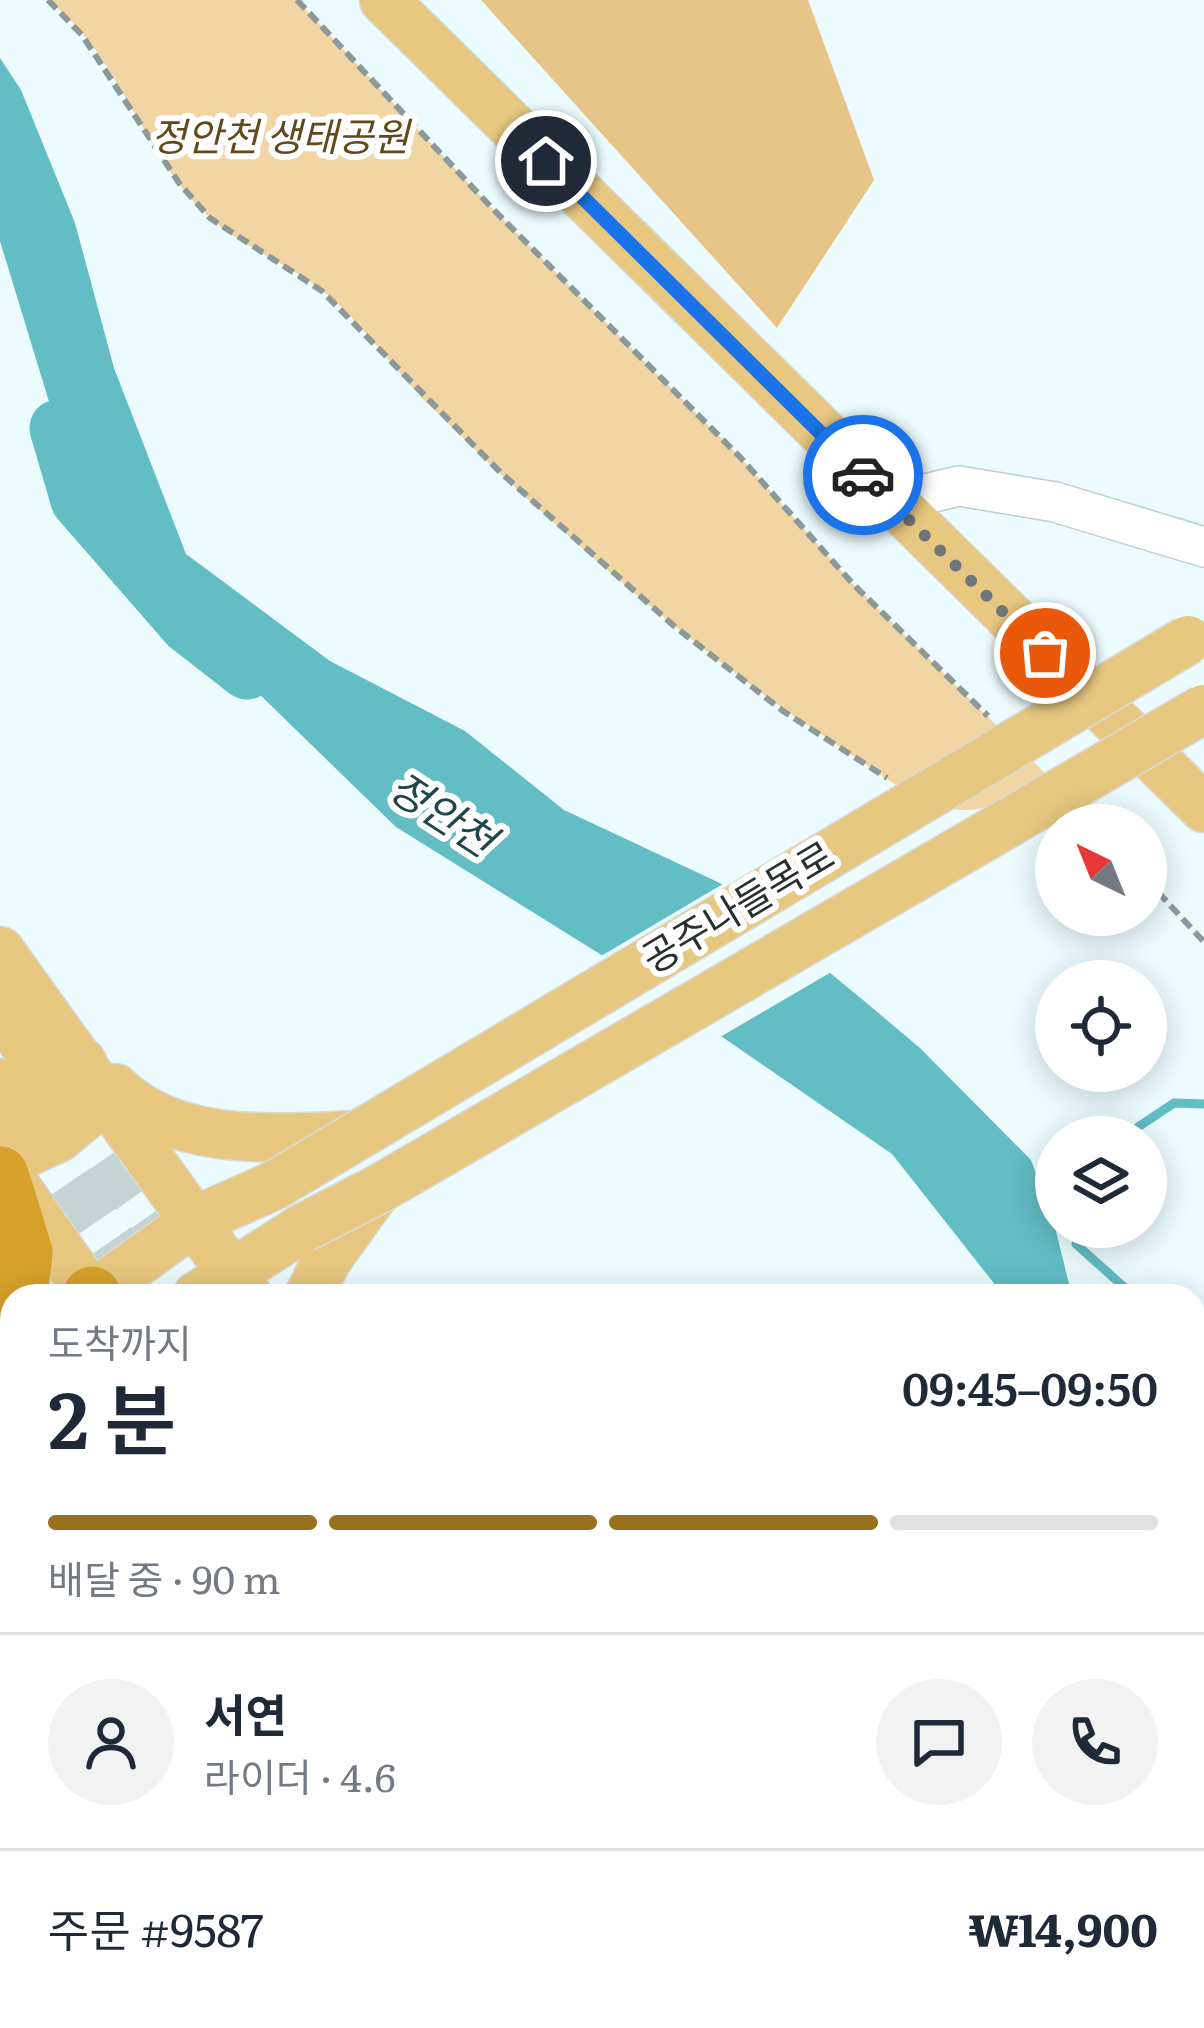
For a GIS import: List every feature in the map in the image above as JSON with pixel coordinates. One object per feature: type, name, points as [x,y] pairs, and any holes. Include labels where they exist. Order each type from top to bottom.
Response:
[{"type":"highway","points":[[0,1174],[24,1252],[20,1284]]},
{"type":"main road","points":[[384,0],[1204,808]]},
{"type":"main road","name":"공주나들목로","points":[[108,1284],[196,1220],[273,1186],[1196,635]]},
{"type":"main road","name":"공주나들목로","points":[[239,1284],[313,1262],[377,1190],[1204,709]]},
{"type":"main road","points":[[0,951],[43,1104]]},
{"type":"main road","points":[[0,1012],[43,1104]]},
{"type":"main road","points":[[0,1082],[43,1104],[196,1220],[223,1284]]},
{"type":"main road","points":[[43,1104],[141,1113],[240,1139],[355,1135]]},
{"type":"main road","points":[[0,1164],[84,1284]]},
{"type":"lane","points":[[890,502],[959,486],[1055,502],[1204,547]]},
{"type":"path","points":[[48,0],[111,73],[136,120],[210,218],[322,291],[470,443],[674,626],[783,711],[892,781]]},
{"type":"path","points":[[297,0],[490,206],[740,457],[853,584],[998,727]]},
{"type":"path","points":[[1167,902],[1204,942]]},
{"type":"green space","name":"정안천 생태공원","points":[[48,0],[297,0],[490,206],[740,457],[853,584],[1048,776],[988,807],[961,810],[935,804],[882,776],[735,673],[526,498],[428,404],[323,291],[209,217],[166,165],[95,49]]},
{"type":"shaded area","points":[[481,0],[808,0],[874,180],[777,328]]},
{"type":"water","points":[[0,58],[21,90],[75,223],[114,368],[186,554],[330,661],[465,731],[564,810],[722,884],[863,1000],[920,1048],[1031,1160],[1035,1248],[1060,1248],[1069,1284],[995,1284],[892,1154],[624,969],[396,827],[188,625],[79,500],[0,241]]},
{"type":"pier","points":[[728,881],[833,971],[715,1040],[596,959]]},
{"type":"waterway","name":"정안천","points":[[58,428],[79,500],[188,625],[247,671]]},
{"type":"waterway","points":[[1154,1116],[1174,1103],[1204,1104]]},
{"type":"waterway","points":[[1080,1248],[1121,1284]]},
{"type":"tunnel","points":[[66,1098],[198,1284]]},
{"type":"tunnel","points":[[30,1122],[141,1284]]},
{"type":"way so far","points":[[863,475],[1045,653]]},
{"type":"route","points":[[546,161],[863,475]]}]
